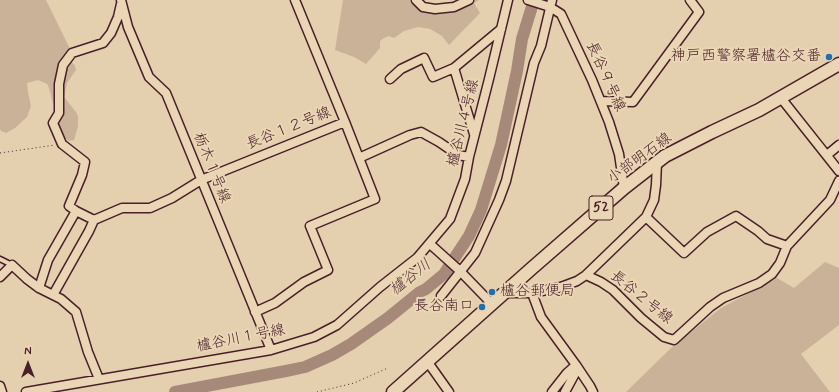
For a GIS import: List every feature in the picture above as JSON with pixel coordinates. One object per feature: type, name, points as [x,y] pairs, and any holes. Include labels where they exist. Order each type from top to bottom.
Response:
[{"type":"main road","name":"小部明石線","points":[[393,392],[503,293],[624,188],[665,156],[759,110],[839,64]]},
{"type":"street","points":[[295,0],[345,122]]},
{"type":"street","points":[[416,0],[423,7],[435,9],[454,7],[469,0]]},
{"type":"street","name":"櫨谷川４号線","points":[[430,244],[450,219],[465,179],[474,135],[508,0]]},
{"type":"street","name":"長谷９号線","points":[[528,0],[551,4],[561,14],[601,101],[609,122],[619,154],[624,188]]},
{"type":"street","points":[[601,101],[633,102],[699,12],[690,0]]},
{"type":"street","points":[[53,295],[94,220],[69,206],[82,175],[85,162],[62,144],[53,123],[59,113],[59,84],[63,65],[72,53],[103,43],[111,33],[118,17],[121,1]]},
{"type":"street","name":"栃木１号線","points":[[121,1],[128,27],[149,77],[166,93],[271,350]]},
{"type":"street","points":[[440,296],[475,253],[499,200],[506,181],[534,63],[541,46],[551,4]]},
{"type":"street","points":[[390,79],[402,70],[424,58],[433,77],[454,68],[501,28]]},
{"type":"street","points":[[454,68],[474,135]]},
{"type":"street","points":[[781,98],[839,171]]},
{"type":"street","name":"長谷１２号線","points":[[94,220],[122,208],[150,208],[172,198],[202,180],[345,122],[375,199],[310,226],[328,270],[304,282],[275,303],[255,312]]},
{"type":"street","points":[[359,158],[410,135],[421,132],[458,155],[469,156]]},
{"type":"street","points":[[827,155],[839,145]]},
{"type":"street","points":[[657,162],[654,200],[646,217],[684,253],[707,232],[736,216],[767,239],[787,246],[830,200],[839,181]]},
{"type":"street","points":[[39,288],[48,260],[76,211]]},
{"type":"street","name":"長谷２号線","points":[[646,217],[586,275],[613,290],[664,337],[674,340],[710,307],[723,298],[758,283],[772,274],[780,263],[787,246]]},
{"type":"street","points":[[430,244],[460,271],[492,304]]},
{"type":"street","name":"櫨谷川１号線","points":[[26,392],[271,350],[314,337],[337,325],[380,287],[417,258],[430,244]]},
{"type":"street","points":[[0,277],[12,265],[39,288],[61,299],[76,312],[88,352],[99,379]]},
{"type":"street","points":[[503,293],[532,293],[561,287],[577,281],[586,275]]},
{"type":"street","points":[[532,293],[541,317],[593,392]]},
{"type":"street","points":[[427,361],[449,392]]},
{"type":"street","points":[[552,392],[567,373],[577,367]]},
{"type":"street","points":[[565,392],[577,367]]},
{"type":"street","points":[[77,383],[78,392]]},
{"type":"street","points":[[0,386],[2,392]]},
{"type":"lane","points":[[0,259],[12,265]]},
{"type":"path","points":[[0,153],[62,144]]},
{"type":"path","points":[[317,392],[354,383],[388,368]]},
{"type":"shaded area","points":[[0,0],[46,0],[70,49],[66,54],[75,66],[76,70],[67,83],[64,97],[78,116],[78,126],[74,140],[69,141],[57,131],[54,107],[49,88],[47,84],[38,80],[27,83],[31,106],[27,117],[15,128],[6,133],[1,131]]},
{"type":"shaded area","points":[[343,0],[414,0],[434,12],[472,0],[479,0],[474,3],[480,13],[449,45],[442,36],[437,33],[430,29],[418,27],[404,31],[394,38],[389,36],[384,38],[380,41],[380,48],[366,64],[354,57],[335,50]]},
{"type":"shaded area","points":[[825,262],[839,268],[839,325],[801,354],[830,392],[626,392],[671,348],[721,308],[777,278],[794,288]]},
{"type":"waterway","name":"櫨谷川","points":[[175,392],[305,367],[332,355],[351,344],[388,318],[444,274],[469,236],[481,210],[501,145],[517,71],[522,39],[534,0]]},
{"type":"place","name":"神戸西警察署櫨谷交番","points":[[829,57]]},
{"type":"place","name":"櫨谷郵便局","points":[[492,292]]},
{"type":"place","name":"長谷南口","points":[[482,307]]}]
